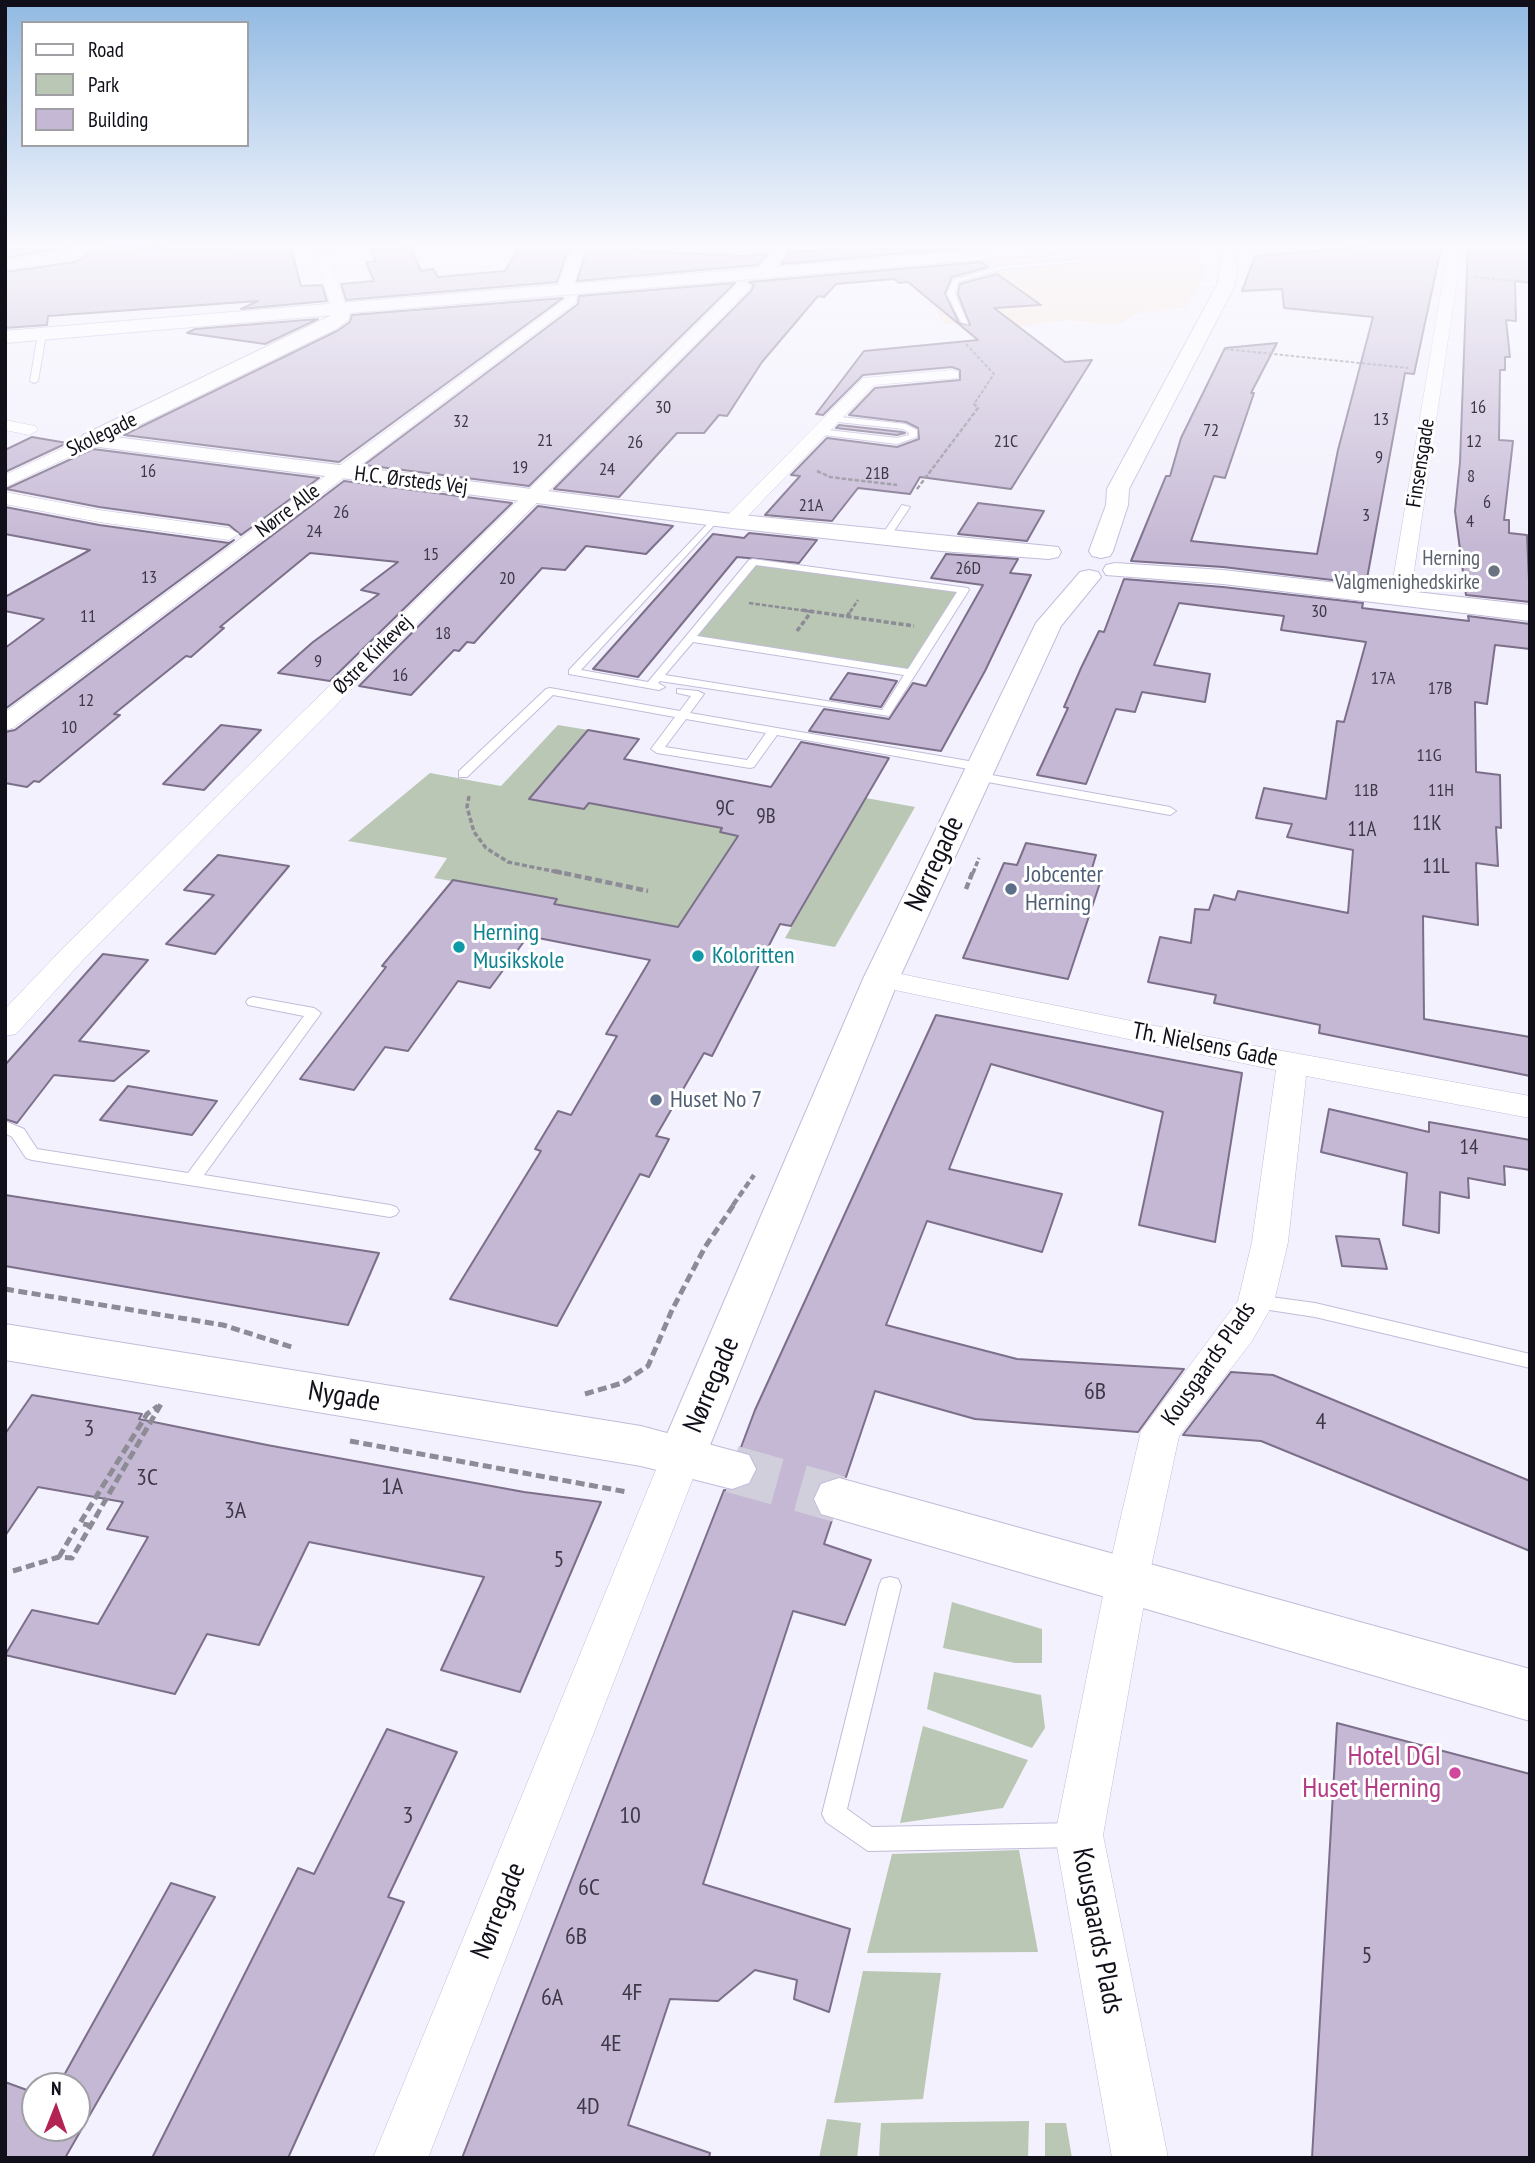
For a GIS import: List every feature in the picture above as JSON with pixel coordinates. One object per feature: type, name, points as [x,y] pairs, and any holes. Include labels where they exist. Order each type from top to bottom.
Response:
[{"type":"street","name":"Skolegade","points":[[5,482],[289,345]]},
{"type":"street","name":"Nørre Alle","points":[[5,723],[340,472],[503,345]]},
{"type":"street","name":"Østre Kirkevej","points":[[5,1027],[73,954],[684,345]]},
{"type":"street","name":"Nørregade","points":[[1049,623],[1048,602],[1075,559],[1117,505],[1118,489],[1194,345]]},
{"type":"street","name":"Finsensgade","points":[[1400,598],[1440,345]]},
{"type":"street","points":[[723,520],[787,464],[869,381],[952,375]]},
{"type":"street","points":[[5,425],[29,430]]},
{"type":"street","name":"H.C. Ørsteds Vej","points":[[91,440],[723,520],[1530,613]]},
{"type":"street","name":"Nørre Alle","points":[[5,498],[99,516],[229,534]]},
{"type":"street","points":[[1075,559],[1089,577]]},
{"type":"street","points":[[1075,559],[1089,577]]},
{"type":"street","name":"Nørregade","points":[[400,2158],[682,1455],[881,979],[1049,623],[1069,604],[1089,577]]},
{"type":"street","name":"Th. Nielsens Gade","points":[[881,979],[1530,1107]]},
{"type":"street","name":"Kousgaards Plads","points":[[1140,2158],[1079,1835],[1127,1581],[1161,1431],[1238,1331],[1256,1302],[1270,1242],[1292,1062]]},
{"type":"street","name":"Nygade","points":[[5,1342],[682,1455]]},
{"type":"street","points":[[682,1455],[732,1469]]},
{"type":"street","points":[[839,1499],[1530,1695]]},
{"type":"lane","points":[[34,381],[40,345]]},
{"type":"lane","points":[[819,432],[897,441],[913,437],[914,432],[905,427],[832,419]]},
{"type":"lane","points":[[885,538],[905,508]]},
{"type":"lane","points":[[653,682],[753,562],[964,590],[885,714],[573,672],[723,520]]},
{"type":"lane","points":[[690,638],[911,673]]},
{"type":"lane","points":[[653,682],[698,694],[657,749],[750,764],[774,731]]},
{"type":"lane","points":[[463,774],[550,691],[774,731],[1170,811]]},
{"type":"lane","points":[[192,1179],[314,1013],[253,1002]]},
{"type":"lane","points":[[5,1126],[18,1133],[32,1154],[390,1211]]},
{"type":"lane","points":[[1256,1302],[1315,1310],[1530,1361]]},
{"type":"lane","points":[[890,1586],[834,1814],[868,1839],[1079,1835]]},
{"type":"path","points":[[905,508],[978,408],[974,404],[995,374],[967,345]]},
{"type":"path","points":[[1217,348],[1436,371]]},
{"type":"path","points":[[787,464],[810,468],[830,477],[919,487]]},
{"type":"path","points":[[722,599],[939,630]]},
{"type":"path","points":[[463,774],[472,779],[467,807],[474,832],[486,848],[508,862],[648,891]]},
{"type":"path","points":[[578,1395],[622,1383],[648,1366],[672,1310],[705,1247],[758,1168]]},
{"type":"path","points":[[13,1571],[59,1557],[72,1558],[162,1404]]},
{"type":"path","points":[[92,1526],[80,1523],[147,1414]]},
{"type":"path","points":[[59,1557],[76,1528]]},
{"type":"green space","points":[[753,562],[964,590],[911,673],[690,638]]},
{"type":"green space","points":[[558,725],[588,730],[530,799],[584,809],[589,803],[722,828],[720,832],[738,836],[692,906],[714,934],[554,904],[557,899],[434,878],[447,858],[348,841],[430,773],[501,786]]},
{"type":"green space","points":[[866,798],[915,807],[835,947],[785,938]]},
{"type":"green space","points":[[952,1602],[1042,1629],[1042,1663],[1015,1663],[943,1648]]},
{"type":"green space","points":[[934,1672],[1041,1695],[1045,1728],[1032,1748],[927,1709]]},
{"type":"green space","points":[[923,1726],[1028,1760],[1003,1808],[900,1823]]},
{"type":"green space","points":[[1019,1850],[1038,1952],[867,1953],[892,1854]]},
{"type":"green space","points":[[863,1971],[941,1973],[923,2099],[834,2103]]},
{"type":"green space","points":[[827,2119],[861,2123],[857,2158],[819,2158]]},
{"type":"green space","points":[[1029,2121],[1028,2158],[879,2158],[881,2123]]},
{"type":"green space","points":[[1045,2123],[1066,2123],[1072,2158],[1045,2158]]},
{"type":"building","points":[[308,345],[499,345],[339,462],[124,435]]},
{"type":"building","points":[[524,345],[672,345],[529,486],[364,465]]},
{"type":"building","points":[[697,345],[776,345],[762,362],[727,416],[719,415],[704,433],[677,433],[619,497],[554,489]]},
{"type":"building","points":[[927,345],[1043,345],[1065,362],[1092,360],[1011,489],[920,477],[910,494],[858,488],[832,521],[765,515],[800,476],[791,475],[827,438],[897,447],[919,439],[918,428],[906,422],[849,415],[875,388],[960,380],[960,370],[952,367],[863,375],[823,415],[816,414],[864,351]]},
{"type":"building","points":[[1276,345],[1251,393],[1254,393],[1225,478],[1214,476],[1191,541],[1317,554],[1338,450],[1366,345],[1420,345],[1414,374],[1405,373],[1366,584],[1223,567],[1131,561],[1166,476],[1170,476],[1181,438],[1225,348]]},
{"type":"building","points":[[1464,345],[1509,345],[1510,357],[1505,357],[1505,370],[1500,370],[1499,440],[1513,441],[1504,520],[1509,520],[1509,533],[1527,535],[1530,602],[1466,595],[1455,511],[1460,462]]},
{"type":"building","points":[[839,425],[905,433],[897,435],[836,428]]},
{"type":"building","points":[[32,437],[67,443],[5,472],[5,450]]},
{"type":"building","points":[[93,449],[319,478],[241,535],[229,525],[99,507],[6,489]]},
{"type":"building","points":[[344,481],[512,503],[330,681],[278,673],[313,642],[379,594],[361,590],[398,562],[310,553],[220,627],[224,628],[191,657],[186,656],[114,714],[120,715],[39,782],[34,781],[27,787],[5,783],[5,732],[15,730]]},
{"type":"building","points":[[978,503],[1044,511],[1027,541],[958,534]]},
{"type":"building","points":[[538,506],[673,526],[646,554],[586,546],[565,570],[542,568],[474,643],[467,642],[459,651],[454,650],[411,695],[359,686]]},
{"type":"building","points":[[5,507],[99,525],[229,543],[234,540],[5,709],[5,648],[44,619],[5,611],[5,597],[90,550],[5,534]]},
{"type":"building","points":[[749,533],[817,540],[799,563],[737,557],[638,677],[593,669],[713,534],[744,538]]},
{"type":"building","points":[[946,554],[1018,559],[1010,573],[1031,575],[985,671],[941,751],[809,731],[824,709],[889,719],[913,683],[926,686],[983,585],[931,578]]},
{"type":"building","points":[[1124,579],[1363,603],[1362,608],[1469,621],[1468,616],[1530,624],[1530,649],[1495,645],[1487,704],[1475,702],[1476,772],[1500,775],[1501,828],[1496,827],[1498,866],[1476,863],[1478,925],[1423,916],[1424,1019],[1530,1037],[1530,1076],[1319,1033],[1320,1025],[1214,1003],[1216,995],[1148,982],[1160,937],[1191,943],[1195,909],[1209,910],[1214,895],[1235,900],[1238,891],[1348,913],[1353,850],[1287,837],[1292,824],[1256,818],[1264,788],[1326,799],[1337,721],[1344,722],[1366,642],[1281,630],[1284,616],[1179,603],[1154,665],[1210,674],[1205,702],[1142,692],[1135,712],[1116,709],[1086,784],[1037,775],[1068,708],[1064,707],[1081,668],[1099,631],[1104,632]]},
{"type":"building","points":[[848,673],[897,681],[881,707],[830,699]]},
{"type":"building","points":[[221,725],[261,730],[204,790],[163,784]]},
{"type":"building","points":[[588,730],[639,739],[624,759],[771,787],[801,742],[889,758],[791,926],[780,924],[712,1056],[704,1053],[656,1136],[669,1139],[649,1177],[640,1174],[557,1326],[450,1299],[541,1151],[535,1149],[558,1111],[571,1115],[617,1036],[606,1034],[650,960],[528,936],[490,988],[458,981],[408,1051],[385,1047],[354,1090],[300,1079],[386,967],[382,966],[453,880],[557,899],[554,904],[678,927],[738,836],[720,832],[722,828],[589,803],[584,809],[529,799]]},
{"type":"building","points":[[1026,843],[1096,855],[1090,875],[1102,877],[1068,979],[963,958],[1004,863],[1017,865]]},
{"type":"building","points":[[218,855],[289,866],[215,954],[166,944],[214,895],[184,890]]},
{"type":"building","points":[[103,954],[148,960],[79,1041],[149,1051],[114,1081],[54,1075],[17,1123],[5,1119],[5,1065]]},
{"type":"building","points":[[936,1015],[1242,1073],[1215,1242],[1139,1225],[1163,1112],[991,1064],[949,1169],[1062,1194],[1042,1252],[927,1221],[886,1325],[1017,1359],[1184,1369],[1138,1432],[975,1419],[875,1391],[846,1477],[838,1476],[820,1482],[812,1498],[819,1515],[832,1520],[824,1544],[871,1560],[845,1625],[793,1611],[703,1884],[850,1929],[829,2012],[794,1999],[797,1980],[755,1970],[718,2001],[670,1999],[628,2125],[710,2153],[709,2158],[462,2158],[724,1490],[733,1491],[750,1485],[758,1470],[751,1454],[740,1450],[755,1410]]},
{"type":"building","points":[[128,1086],[217,1101],[192,1135],[100,1120]]},
{"type":"building","points":[[1329,1109],[1429,1132],[1429,1122],[1530,1140],[1530,1170],[1504,1166],[1505,1185],[1468,1178],[1469,1198],[1440,1192],[1439,1233],[1403,1225],[1407,1173],[1321,1152]]},
{"type":"building","points":[[5,1195],[379,1253],[348,1325],[5,1266]]},
{"type":"building","points":[[1336,1236],[1379,1239],[1387,1269],[1342,1266]]},
{"type":"building","points":[[1231,1372],[1273,1375],[1530,1481],[1530,1551],[1261,1441],[1183,1435]]},
{"type":"building","points":[[32,1395],[142,1414],[139,1419],[267,1445],[524,1492],[601,1502],[520,1692],[441,1670],[484,1577],[309,1542],[259,1645],[207,1634],[175,1694],[5,1655],[32,1610],[98,1624],[148,1537],[107,1529],[123,1502],[38,1487],[5,1536],[5,1434]]},
{"type":"building","points":[[1337,1723],[1530,1774],[1530,2158],[1312,2158]]},
{"type":"building","points":[[387,1729],[457,1752],[388,1897],[404,1902],[288,2158],[152,2158],[298,1868],[314,1874]]},
{"type":"building","points":[[171,1883],[215,1897],[91,2113],[91,2072],[66,2072]]},
{"type":"building","points":[[5,2082],[21,2088],[21,2142],[74,2142],[65,2158],[5,2158]]},
{"type":"tunnel","points":[[732,1469],[839,1499]]},
{"type":"place","name":"Herning Valgmenighedskirke","points":[[1494,571]]},
{"type":"place","name":"Jobcenter Herning","points":[[1011,889]]},
{"type":"place","name":"Herning Musikskole","points":[[459,947]]},
{"type":"place","name":"Koloritten","points":[[698,956]]},
{"type":"place","name":"Huset No 7","points":[[656,1100]]},
{"type":"place","name":"Hotel DGI Huset Herning","points":[[1455,1773]]}]
